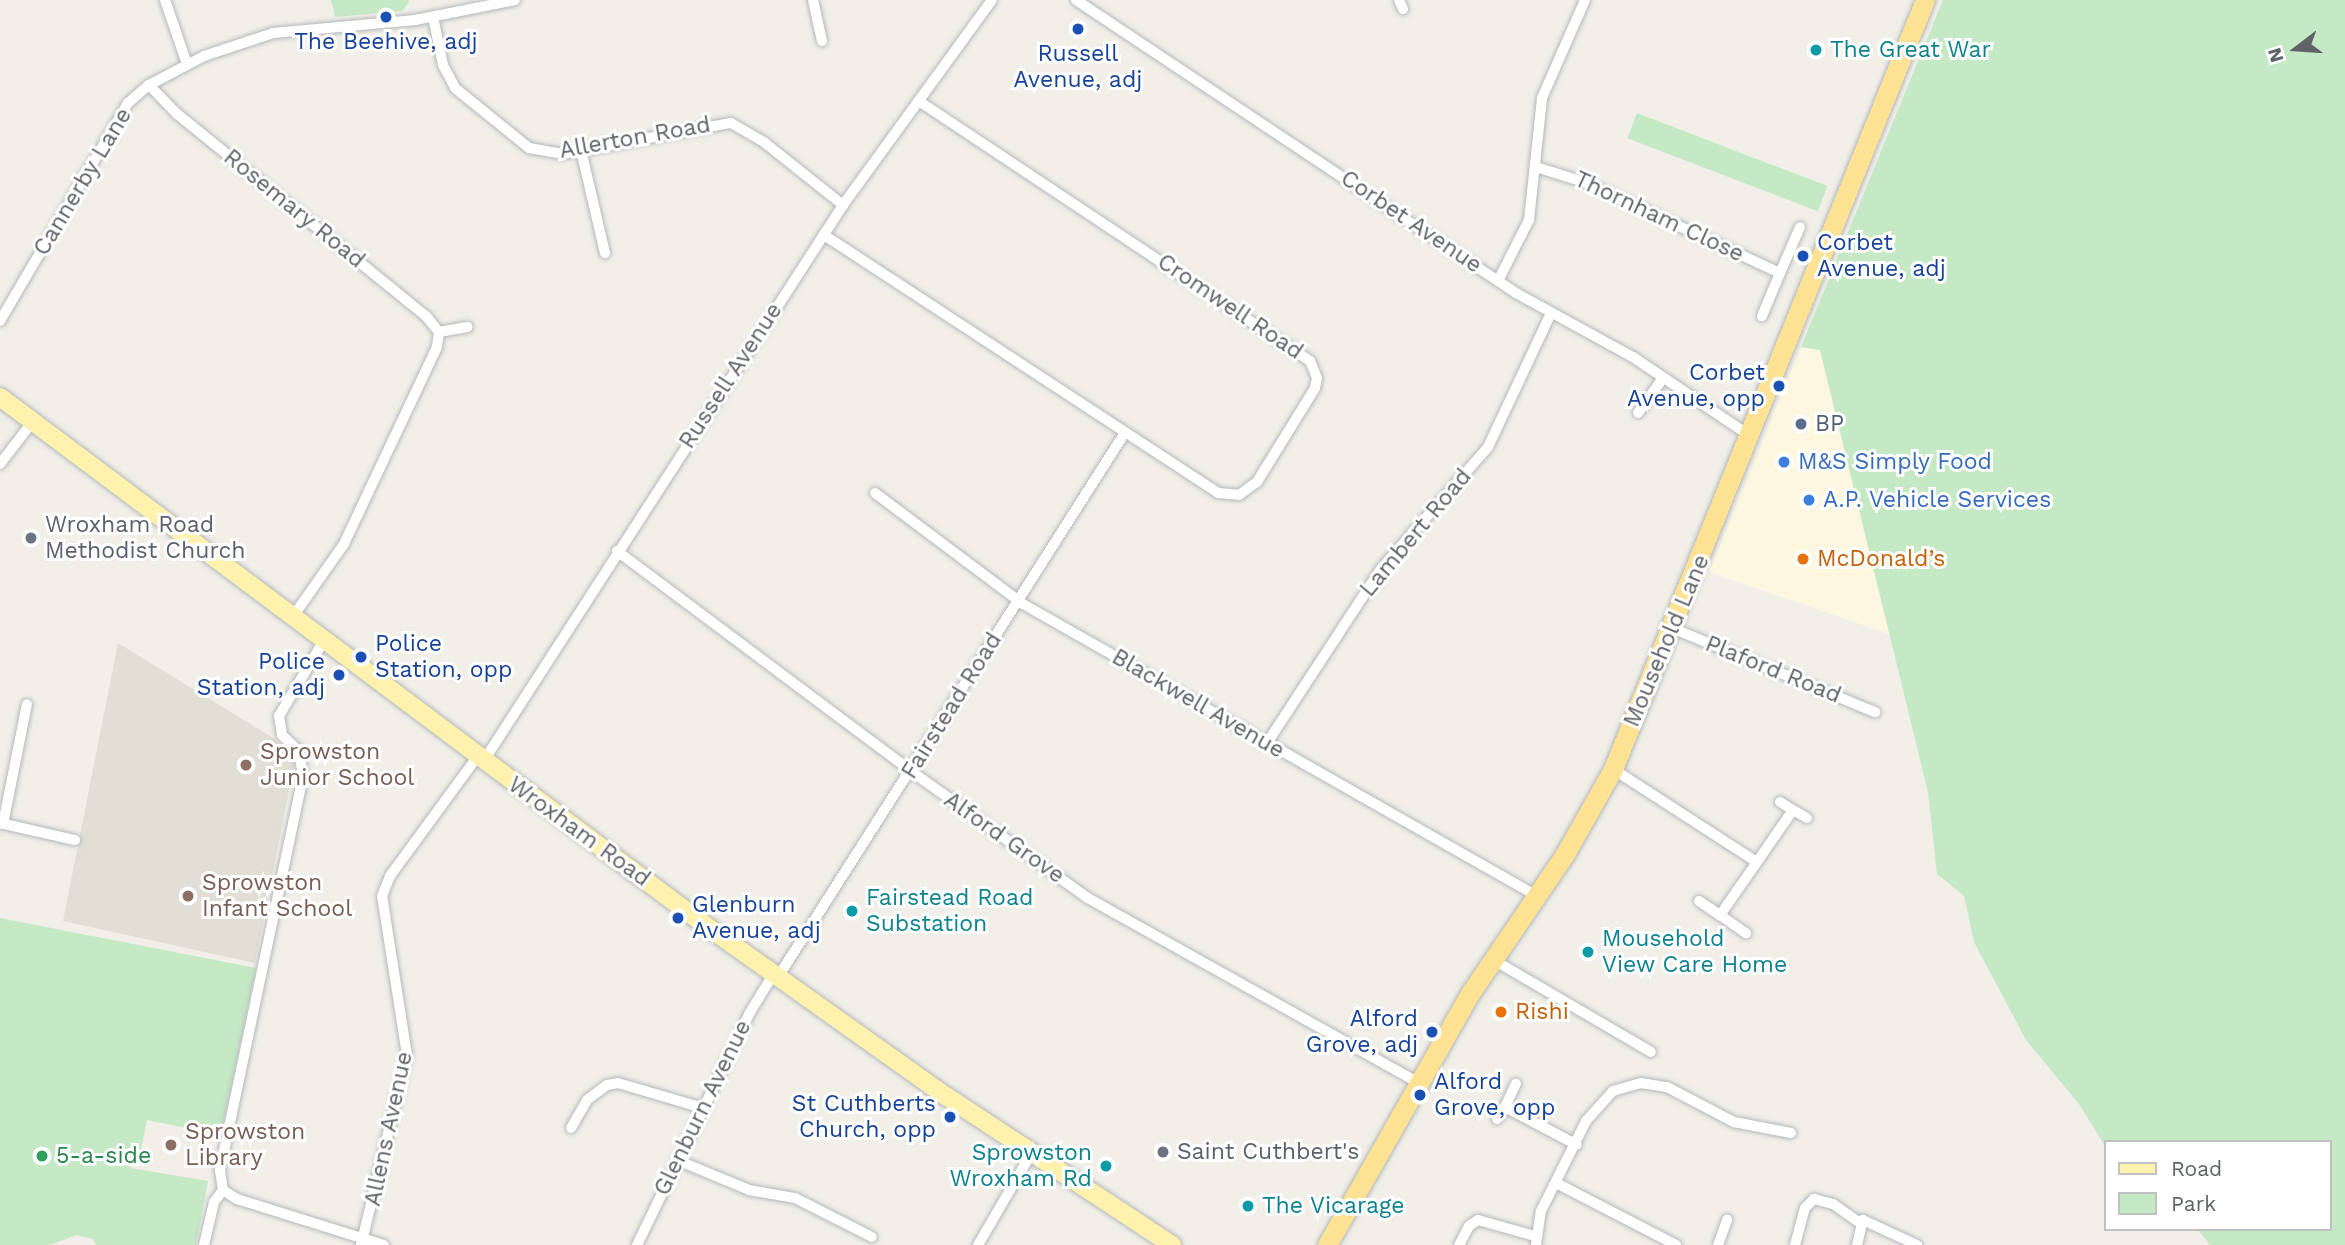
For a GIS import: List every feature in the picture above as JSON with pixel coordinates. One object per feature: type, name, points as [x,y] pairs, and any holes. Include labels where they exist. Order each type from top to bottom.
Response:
[{"type":"highway","name":"Mousehold Lane","points":[[1328,1244],[1492,959],[1566,853],[1613,769],[1926,0]]},
{"type":"main road","name":"Wroxham Road","points":[[0,397],[182,530],[291,619],[776,975],[1031,1154],[1172,1245]]},
{"type":"street","points":[[165,0],[187,64]]},
{"type":"street","name":"Cannerby Lane","points":[[0,321],[128,103],[149,85],[187,64],[273,33],[433,17],[514,0]]},
{"type":"street","points":[[813,0],[822,41]]},
{"type":"street","name":"Russell Avenue","points":[[480,759],[844,205],[992,0]]},
{"type":"street","name":"Corbet Avenue","points":[[1076,0],[1550,315],[1633,357],[1750,436]]},
{"type":"street","points":[[1498,281],[1529,220],[1536,167],[1535,138],[1542,98],[1585,0]]},
{"type":"street","name":"Allerton Road","points":[[433,17],[443,65],[455,88],[529,148],[562,154],[731,123],[765,143],[844,205]]},
{"type":"street","name":"Rosemary Road","points":[[149,85],[176,113],[426,316],[439,332]]},
{"type":"street","name":"Cromwell Road","points":[[824,235],[1124,434],[1218,493],[1239,495],[1257,482],[1315,388],[1315,369],[1290,348],[919,101]]},
{"type":"street","points":[[581,150],[605,253]]},
{"type":"street","name":"Thornham Close","points":[[1536,167],[1584,182],[1780,273]]},
{"type":"street","points":[[1762,316],[1800,227]]},
{"type":"street","name":"Lambert Road","points":[[1267,743],[1381,569],[1488,447],[1550,315]]},
{"type":"street","points":[[291,619],[352,528],[437,347],[439,332],[468,327]]},
{"type":"street","points":[[1638,413],[1663,378]]},
{"type":"street","points":[[0,464],[33,421]]},
{"type":"street","name":"Fairstead Road","points":[[776,975],[911,771],[1124,434]]},
{"type":"street","name":"Blackwell Avenue","points":[[875,493],[1018,601],[1535,895]]},
{"type":"street","name":"Alford Grove","points":[[617,551],[911,771],[1088,898],[1419,1083]]},
{"type":"street","name":"Plaford Road","points":[[1672,628],[1875,712]]},
{"type":"street","points":[[204,1245],[214,1202],[223,1190],[220,1170],[303,776],[299,751],[282,735],[279,716],[323,642]]},
{"type":"street","points":[[27,704],[2,823],[75,840]]},
{"type":"street","name":"Allens Avenue","points":[[362,1242],[407,1055],[382,896],[390,876],[480,759]]},
{"type":"street","points":[[1613,769],[1757,862]]},
{"type":"street","points":[[1780,802],[1807,818]]},
{"type":"street","points":[[1720,915],[1793,810]]},
{"type":"street","points":[[1699,901],[1746,933]]},
{"type":"street","points":[[1492,959],[1651,1052]]},
{"type":"street","name":"Glenburn Avenue","points":[[637,1245],[703,1108],[776,975]]},
{"type":"street","points":[[571,1128],[587,1100],[607,1084],[618,1083],[703,1108]]},
{"type":"street","points":[[1497,1119],[1506,1107],[1516,1083]]},
{"type":"street","points":[[1459,1245],[1469,1226],[1478,1220],[1535,1240],[1541,1211],[1558,1184],[1599,1103],[1613,1091],[1641,1083],[1667,1087],[1734,1122],[1791,1133]]},
{"type":"street","points":[[1506,1107],[1577,1145]]},
{"type":"street","points":[[978,1245],[1031,1154]]},
{"type":"street","points":[[677,1160],[749,1189],[795,1198],[872,1237]]},
{"type":"street","points":[[1558,1184],[1676,1245]]},
{"type":"street","points":[[223,1190],[237,1199],[362,1242],[384,1245]]},
{"type":"street","points":[[1794,1245],[1805,1208],[1814,1199],[1833,1204],[1862,1224]]},
{"type":"street","points":[[1718,1245],[1727,1220]]},
{"type":"street","points":[[1857,1245],[1863,1220],[1917,1245]]},
{"type":"street","points":[[853,1242],[859,1230]]},
{"type":"shaded area","points":[[1801,347],[1820,350],[1889,634],[1709,572]]},
{"type":"shaded area","points":[[118,643],[275,739],[295,760],[255,963],[63,921]]},
{"type":"green space","points":[[331,0],[409,2],[402,11],[335,17]]},
{"type":"green space","points":[[1943,0],[2345,0],[2345,1245],[2210,1245],[2199,1231],[2331,1231],[2331,1140],[2104,1140],[2104,1144],[2079,1104],[2026,1040],[1974,942],[1964,896],[1937,874],[1928,792],[1820,350],[1801,347]]},
{"type":"green space","points":[[1637,113],[1827,186],[1818,211],[1627,138]]},
{"type":"green space","points":[[0,918],[256,968],[221,1135],[147,1120],[139,1159],[130,1168],[208,1181],[196,1245],[96,1245],[93,1239],[76,1235],[50,1245],[0,1245]]},
{"type":"place","name":"The Beehive, adj","points":[[386,17]]},
{"type":"place","name":"Russell Avenue, adj","points":[[1078,29]]},
{"type":"place","name":"The Great War","points":[[1816,50]]},
{"type":"place","name":"Corbet Avenue, adj","points":[[1803,256]]},
{"type":"place","name":"Corbet Avenue, opp","points":[[1779,386]]},
{"type":"place","name":"BP","points":[[1801,424]]},
{"type":"place","name":"M&S Simply Food","points":[[1784,462]]},
{"type":"place","name":"A.P. Vehicle Services","points":[[1809,500]]},
{"type":"place","name":"Wroxham Road Methodist Church","points":[[31,538]]},
{"type":"place","name":"McDonald’s","points":[[1803,559]]},
{"type":"place","name":"Police Station, opp","points":[[361,657]]},
{"type":"place","name":"Police Station, adj","points":[[339,675]]},
{"type":"place","name":"Sprowston Junior School","points":[[246,765]]},
{"type":"place","name":"Sprowston Infant School","points":[[188,896]]},
{"type":"place","name":"Fairstead Road Substation","points":[[852,911]]},
{"type":"place","name":"Glenburn Avenue, adj","points":[[678,918]]},
{"type":"place","name":"Mousehold View Care Home","points":[[1588,952]]},
{"type":"place","name":"Rishi","points":[[1501,1012]]},
{"type":"place","name":"Alford Grove, adj","points":[[1432,1032]]},
{"type":"place","name":"Alford Grove, opp","points":[[1420,1095]]},
{"type":"place","name":"St Cuthberts Church, opp","points":[[950,1117]]},
{"type":"place","name":"Sprowston Library","points":[[171,1145]]},
{"type":"place","name":"Saint Cuthbert's","points":[[1163,1152]]},
{"type":"place","name":"5-a-side","points":[[42,1156]]},
{"type":"place","name":"Sprowston Wroxham Rd","points":[[1106,1166]]},
{"type":"place","name":"The Vicarage","points":[[1248,1206]]}]
